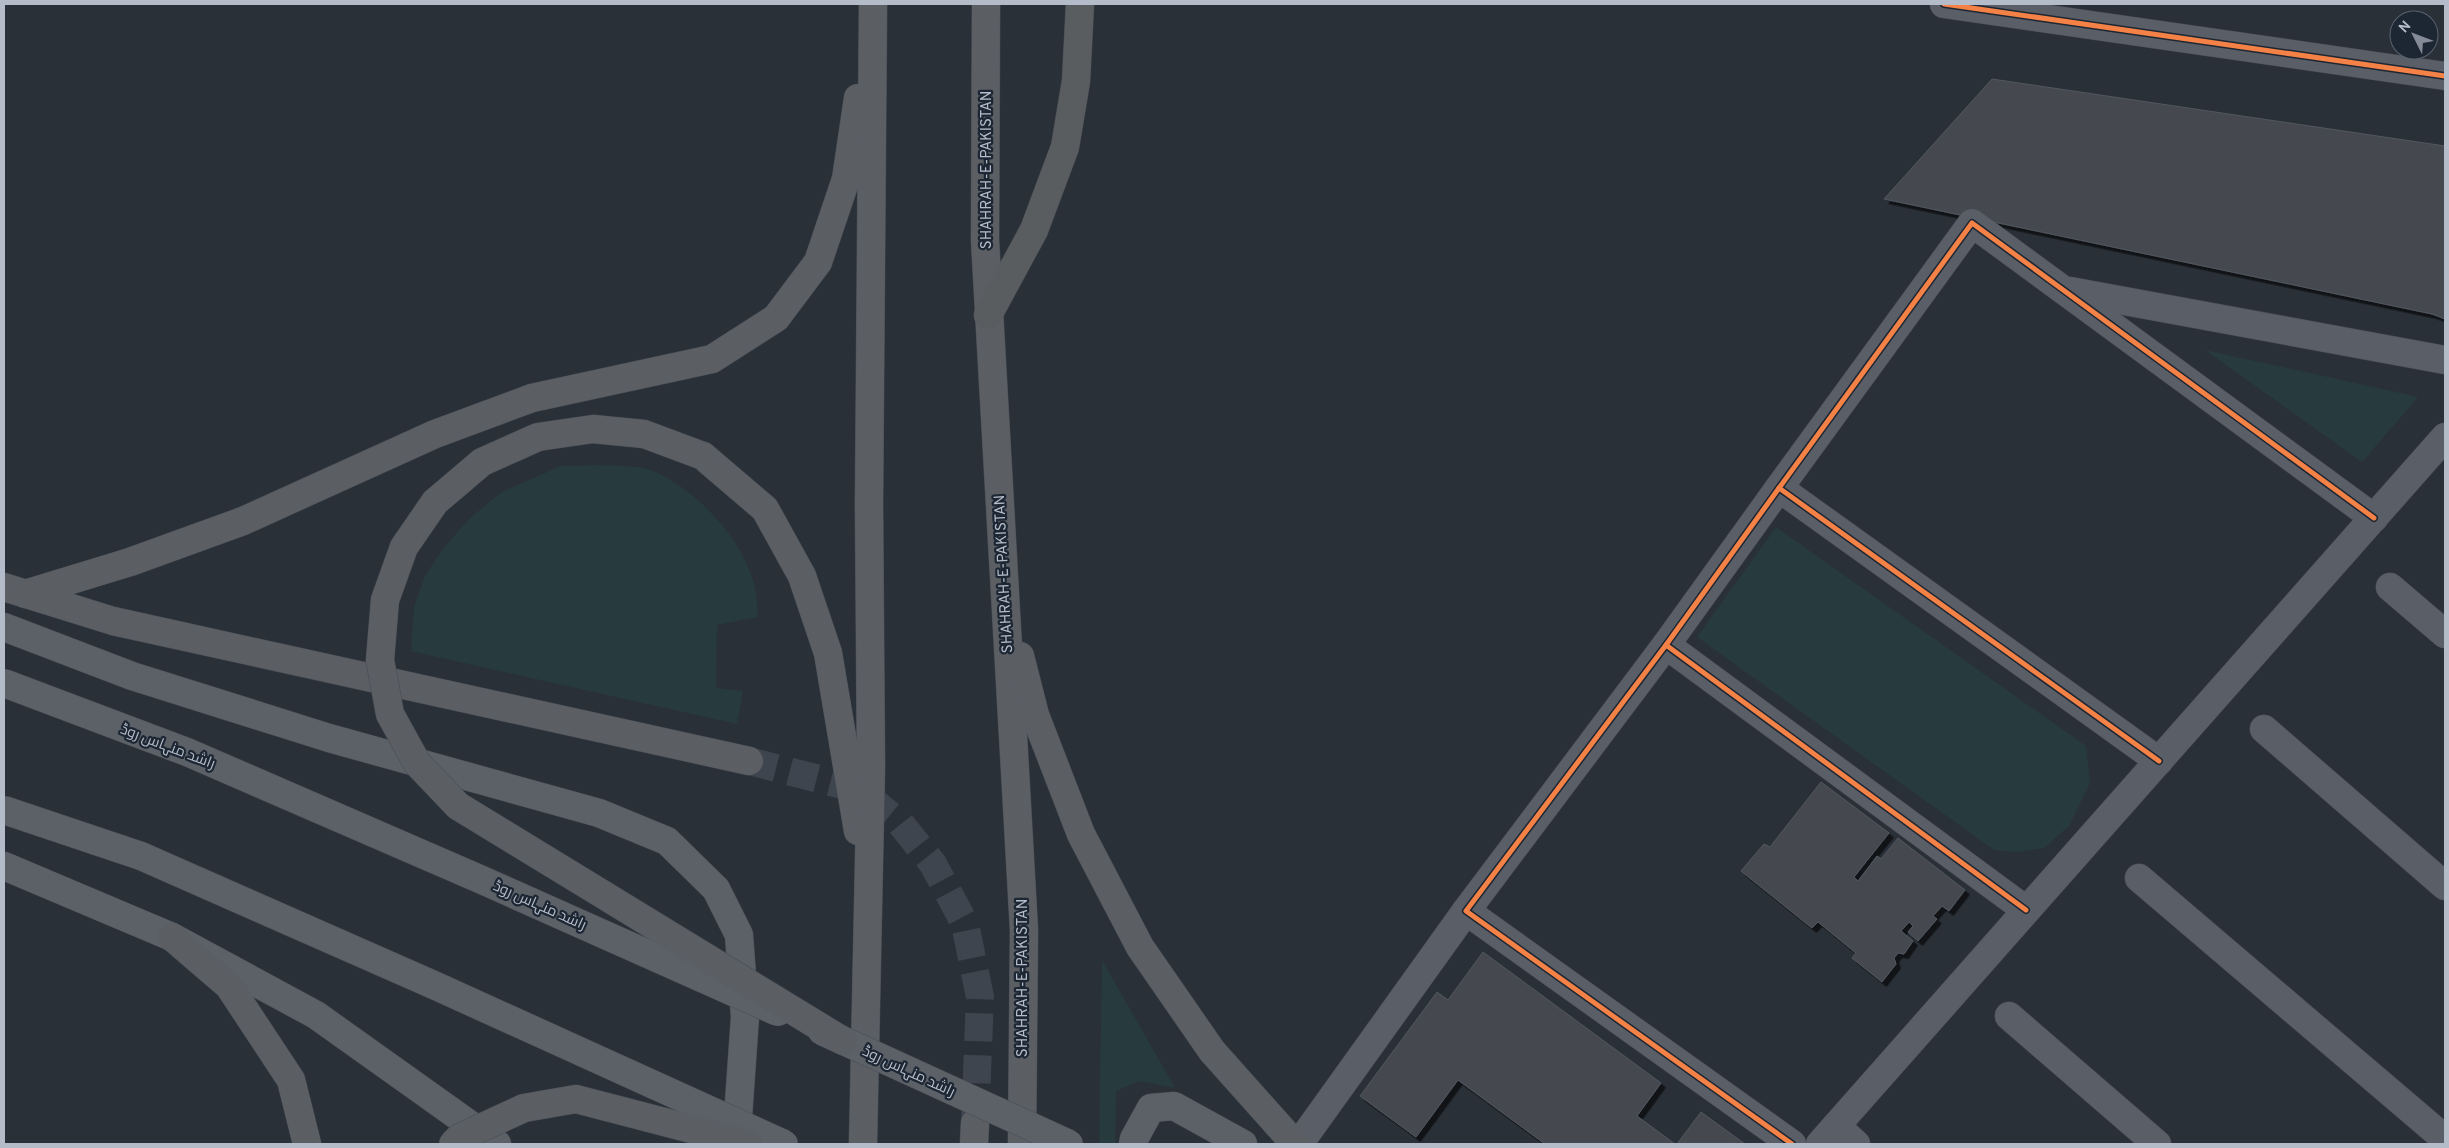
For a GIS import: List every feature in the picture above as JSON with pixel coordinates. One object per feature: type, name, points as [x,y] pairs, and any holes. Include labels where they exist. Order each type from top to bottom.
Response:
[{"type":"highway","points":[[15,591],[130,562],[243,521],[435,434],[532,398],[712,359],[776,318],[818,262],[846,179],[872,4]]},
{"type":"highway","points":[[862,1136],[871,767],[869,494],[872,4]]},
{"type":"highway","name":"SHAHRAH-E-PAKISTAN","points":[[986,4],[985,240],[988,315],[1024,930],[1022,1144]]},
{"type":"highway","points":[[988,315],[1034,230],[1065,147],[1076,81],[1080,4]]},
{"type":"highway","points":[[843,1041],[458,806],[417,763],[390,714],[380,660],[384,600],[404,547],[435,502],[482,462],[538,437],[593,429],[644,434],[703,456],[765,508],[802,576],[828,653],[869,896]]},
{"type":"highway","points":[[15,591],[113,621],[749,761]]},
{"type":"highway","points":[[1004,592],[1038,725],[1081,834],[1140,947],[1212,1051],[1297,1144]]},
{"type":"highway","points":[[172,936],[228,986],[291,1080],[307,1144]]},
{"type":"highway","points":[[452,1144],[459,1138],[524,1108],[576,1099],[749,1144]]},
{"type":"main road","points":[[4,627],[132,676],[329,738],[599,813],[666,841],[716,889],[740,936],[745,1017],[738,1117],[730,1144]]},
{"type":"main road","name":"راشد منہاس روڈ","points":[[4,683],[187,752],[491,884],[1069,1144]]},
{"type":"main road","points":[[4,810],[141,856],[436,986],[784,1144]]},
{"type":"main road","points":[[4,866],[172,936],[316,1015],[497,1144]]},
{"type":"main road","points":[[1133,1144],[1151,1108],[1174,1106],[1244,1144]]},
{"type":"street","points":[[1944,4],[2445,76]]},
{"type":"street","points":[[1297,1144],[1466,911],[1666,645],[1972,223],[2374,518]]},
{"type":"street","points":[[2064,290],[2445,360]]},
{"type":"street","points":[[1856,1144],[1828,1135],[2445,437]]},
{"type":"street","points":[[1778,488],[2159,761]]},
{"type":"street","points":[[2390,587],[2445,634]]},
{"type":"street","points":[[1666,645],[2026,910]]},
{"type":"street","points":[[2264,729],[2445,886]]},
{"type":"street","points":[[2139,878],[2445,1139]]},
{"type":"street","points":[[1466,911],[1792,1144]]},
{"type":"street","points":[[2009,1016],[2156,1144]]},
{"type":"green space","points":[[2205,350],[2418,397],[2362,462]]},
{"type":"green space","points":[[561,466],[638,467],[655,471],[662,475],[677,484],[706,507],[730,535],[740,551],[754,583],[758,617],[717,625],[716,688],[743,691],[737,724],[411,651],[414,607],[425,576],[444,547],[471,517],[502,492]]},
{"type":"green space","points":[[1776,527],[2086,746],[2090,783],[2069,826],[2044,848],[2018,852],[1994,850],[1697,637]]},
{"type":"green space","points":[[1102,960],[1175,1088],[1140,1081],[1116,1091],[1115,1144],[1099,1144]]},
{"type":"building","points":[[1992,79],[2445,146],[2445,319],[2432,314],[1884,199]]},
{"type":"building","points":[[1821,782],[1889,833],[1854,877],[1858,881],[1877,856],[1881,859],[1898,838],[1965,890],[1949,911],[1942,906],[1933,916],[1937,919],[1918,941],[1908,932],[1913,926],[1909,922],[1901,931],[1913,941],[1904,954],[1898,953],[1894,958],[1896,964],[1882,982],[1852,958],[1856,953],[1818,922],[1812,928],[1741,871],[1764,844],[1770,847]]},
{"type":"building","points":[[1483,952],[1661,1083],[1637,1116],[1675,1144],[1545,1144],[1458,1080],[1416,1137],[1360,1096],[1437,992],[1448,1000]]},
{"type":"building","points":[[1701,1112],[1745,1144],[1677,1144]]},
{"type":"tunnel","points":[[749,761],[858,789],[901,824],[933,864],[965,924],[980,997],[975,1123]]},
{"type":"cycle path","points":[[1944,4],[2445,76]]},
{"type":"cycle path","points":[[1779,488],[1972,223],[2374,518]]},
{"type":"cycle path","points":[[2026,910],[1666,645],[1779,488],[2159,761]]},
{"type":"cycle path","points":[[1666,645],[1466,911],[1792,1144]]}]
